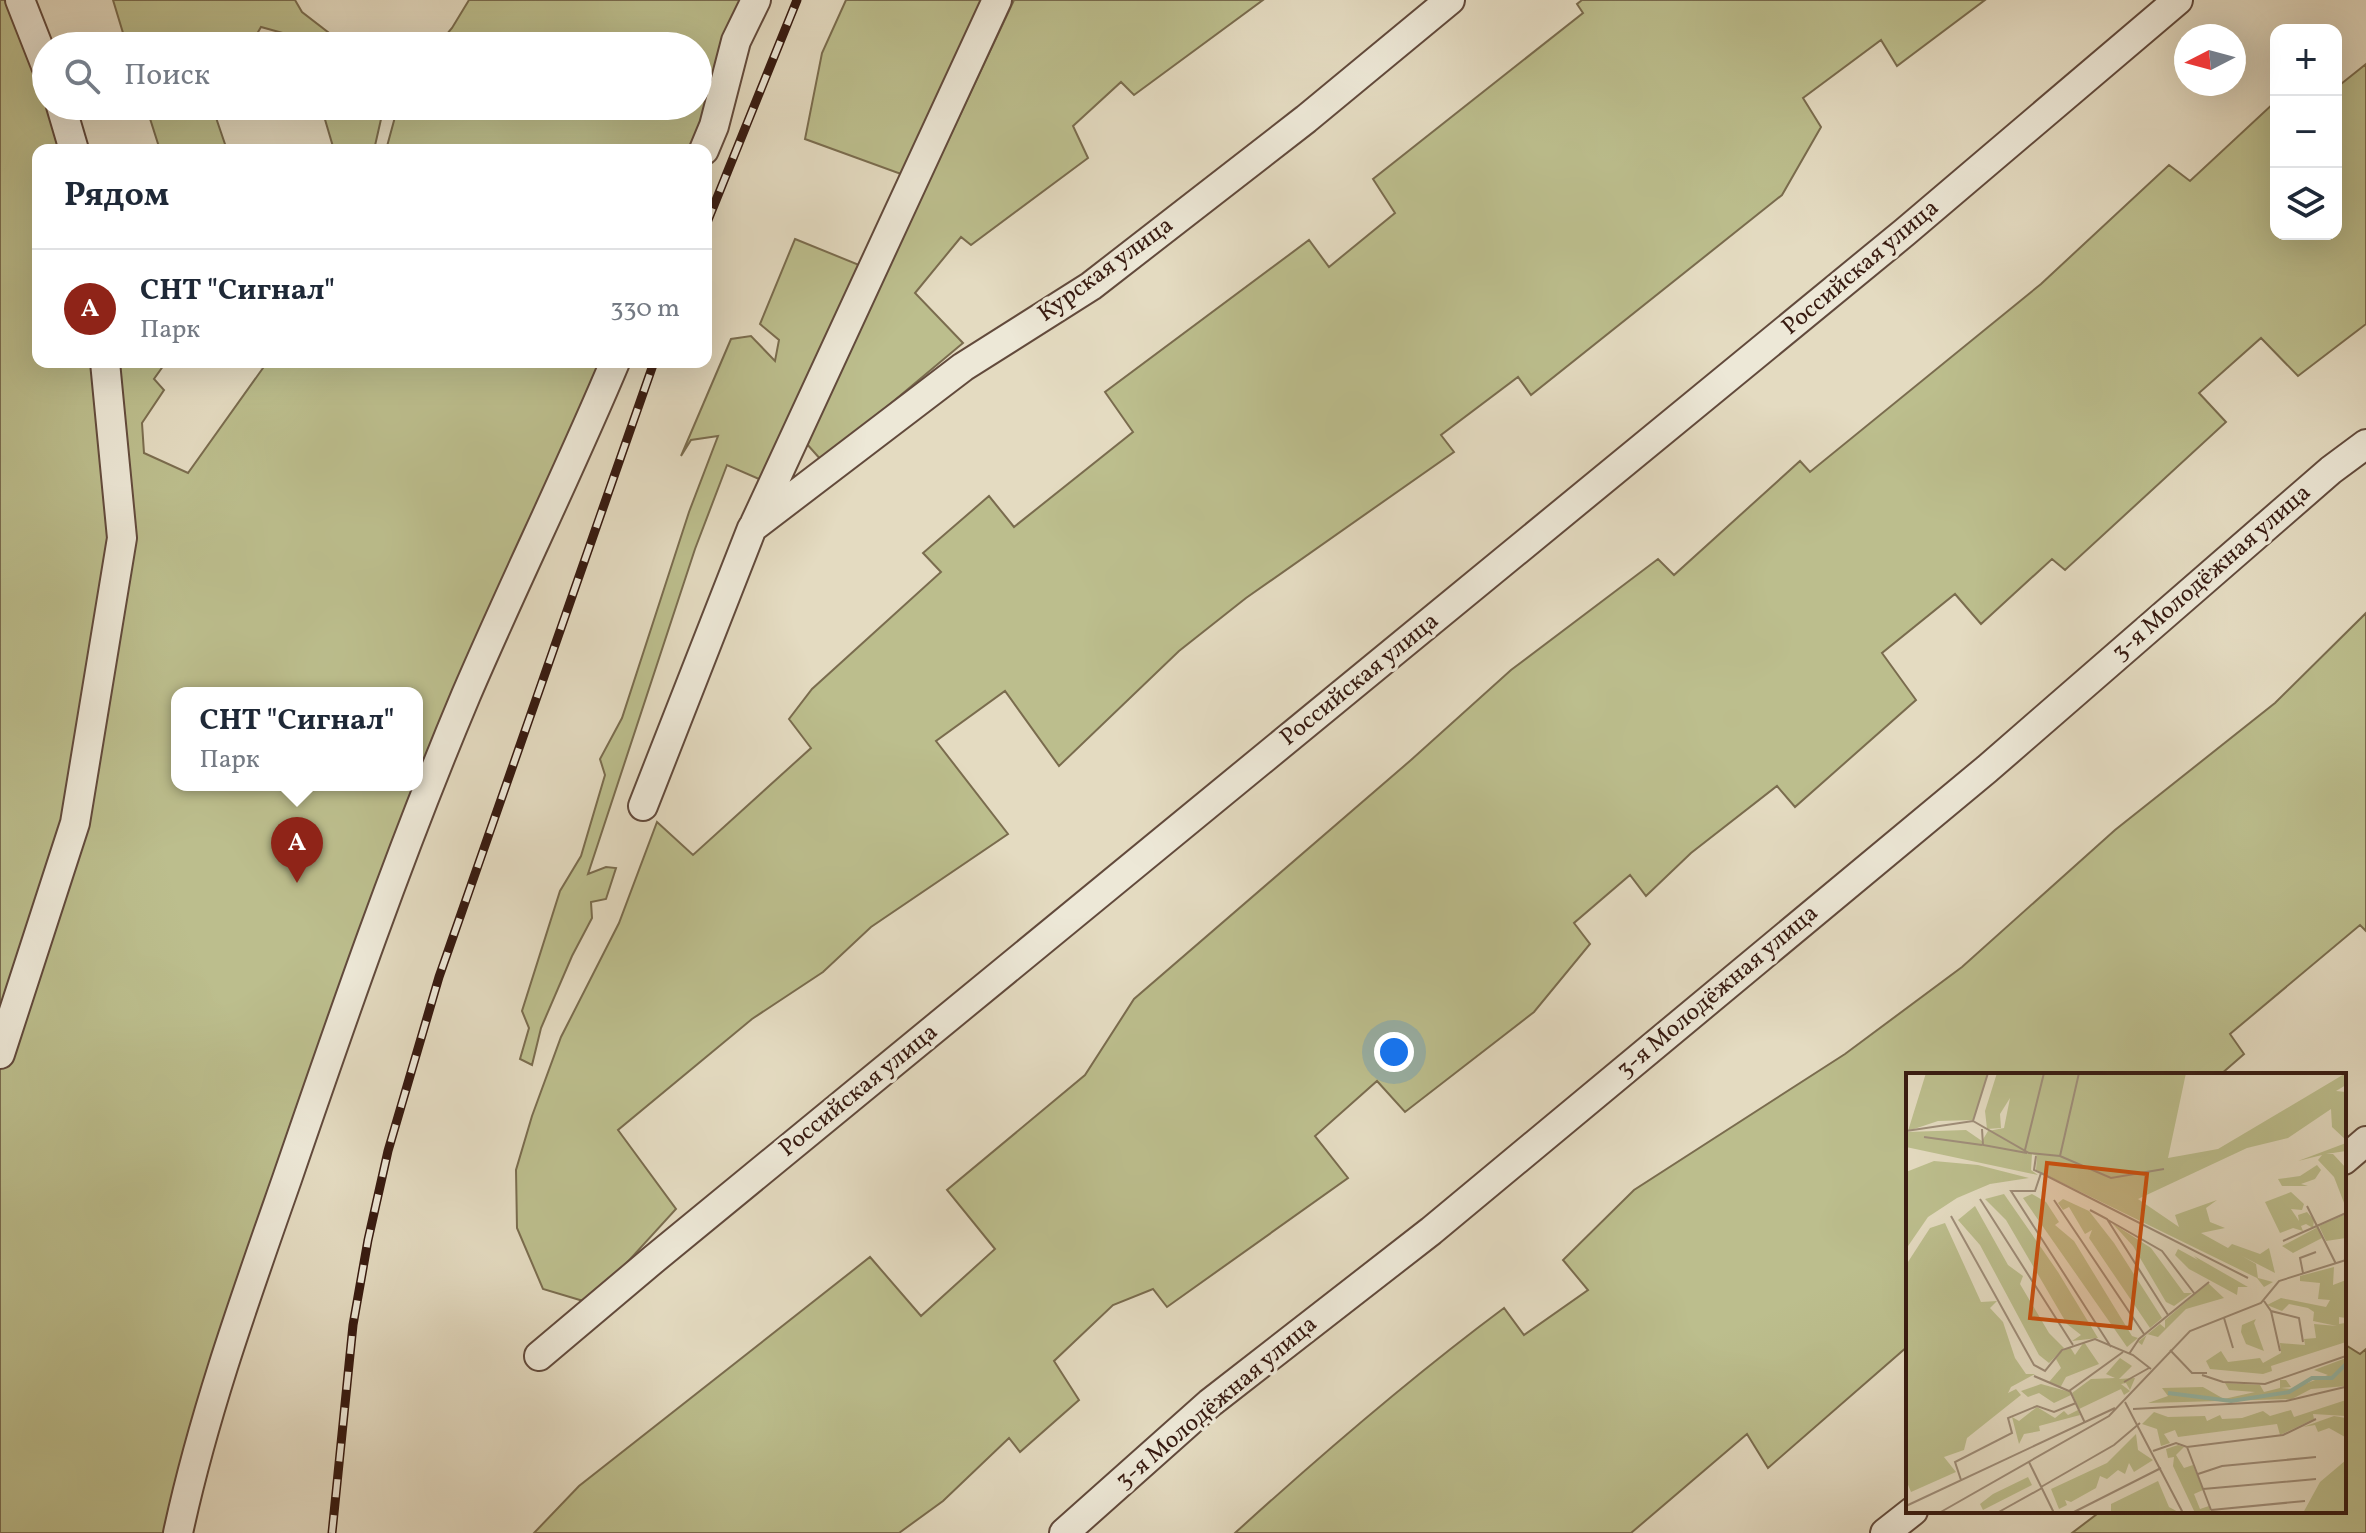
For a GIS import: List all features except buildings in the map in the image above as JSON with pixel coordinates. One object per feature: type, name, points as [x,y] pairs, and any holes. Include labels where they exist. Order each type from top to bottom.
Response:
[{"type":"street","points":[[20,0],[33,32]]},
{"type":"street","points":[[706,144],[736,41],[756,0]]},
{"type":"street","points":[[643,806],[752,528],[997,0]]},
{"type":"street","name":"Курская улица","points":[[752,528],[963,367],[1091,286],[1306,119],[1450,0]]},
{"type":"street","name":"Российская улица","points":[[539,1356],[1905,232],[2178,0]]},
{"type":"street","points":[[65,120],[72,144]]},
{"type":"street","points":[[0,1054],[75,823],[122,538],[106,368]]},
{"type":"street","points":[[178,1533],[217,1379],[368,944],[466,695],[578,451],[613,368]]},
{"type":"street","name":"3-я Молодёжная улица","points":[[1064,1533],[1210,1403],[1443,1221],[1987,769],[2319,480],[2366,444]]},
{"type":"street","points":[[2346,1158],[2366,1141]]},
{"type":"street","points":[[1885,1533],[1910,1513]]},
{"type":"green space","points":[[0,0],[21,0],[32,35],[32,120],[59,120],[66,144],[32,144],[32,368],[162,368],[154,379],[164,390],[142,423],[144,453],[188,473],[263,368],[604,368],[500,603],[169,1533],[0,1533]]},
{"type":"green space","points":[[113,0],[295,0],[302,12],[328,32],[279,32],[261,27],[258,32],[123,32]]},
{"type":"green space","points":[[469,0],[747,0],[712,105],[712,32],[449,32]]},
{"type":"green space","points":[[846,0],[982,0],[901,174],[805,139],[822,53]]},
{"type":"green space","points":[[1014,0],[1263,0],[1134,95],[1121,82],[1073,126],[1088,158],[971,245],[961,237],[915,293],[963,343],[822,461],[806,443]]},
{"type":"green space","points":[[1582,0],[1985,0],[1897,66],[1881,40],[1803,98],[1821,127],[1782,195],[1531,395],[1518,377],[1441,435],[1454,452],[1246,598],[1179,651],[1059,766],[1005,691],[936,741],[1008,834],[871,927],[823,972],[752,1019],[618,1130],[676,1209],[590,1303],[543,1289],[517,1228],[516,1170],[561,1037],[619,923],[657,822],[693,855],[811,748],[789,719],[812,689],[941,572],[923,553],[989,496],[1014,527],[1133,432],[1105,392],[1309,240],[1329,267],[1395,213],[1373,179],[1583,13],[1577,4]]},
{"type":"green space","points":[[2366,64],[2366,324],[2298,376],[2261,338],[2199,393],[2226,422],[2065,570],[2052,559],[1981,624],[1955,594],[1882,653],[1916,700],[1795,807],[1777,786],[1691,853],[1646,896],[1630,875],[1574,923],[1590,944],[1534,1012],[1405,1112],[1377,1081],[1315,1136],[1348,1178],[1167,1307],[1153,1289],[1113,1305],[1054,1361],[1079,1400],[1020,1452],[1009,1438],[943,1501],[899,1533],[534,1533],[579,1486],[870,1257],[921,1316],[995,1249],[947,1190],[1085,1075],[1134,999],[1511,670],[1658,559],[1674,575],[1800,461],[1810,472],[2041,284],[2169,165],[2190,181],[2270,107],[2270,240],[2342,240],[2342,83]]},
{"type":"green space","points":[[150,120],[217,120],[225,144],[158,144]]},
{"type":"green space","points":[[325,120],[381,120],[375,144],[332,144]]},
{"type":"green space","points":[[394,120],[707,120],[699,144],[388,144]]},
{"type":"green space","points":[[795,239],[864,267],[766,470],[759,479],[727,465],[695,549],[588,874],[606,867],[616,868],[606,899],[591,902],[592,918],[541,1028],[532,1065],[520,1059],[529,1028],[522,1011],[560,891],[581,856],[605,775],[600,759],[622,718],[689,512],[718,436],[691,440],[681,456],[731,339],[751,336],[775,361],[779,340],[760,324]]},
{"type":"green space","points":[[2366,613],[2366,931],[2360,925],[2230,1034],[2244,1054],[2222,1073],[1906,1073],[1906,1348],[1768,1468],[1747,1434],[1631,1533],[1235,1533],[1367,1417],[1504,1308],[1524,1335],[1588,1290],[1563,1260],[1634,1190],[1845,1054],[1962,967],[2115,830],[2275,703]]},
{"type":"green space","points":[[2346,1345],[2360,1354],[2366,1349],[2366,1533],[2072,1533],[2098,1513],[2346,1513]]},
{"type":"railway","points":[[712,210],[797,0]]},
{"type":"railway","points":[[332,1533],[353,1325],[388,1151],[439,977],[652,368]]},
{"type":"place","name":"СНТ \"Сигнал\"","points":[[297,883]]}]
